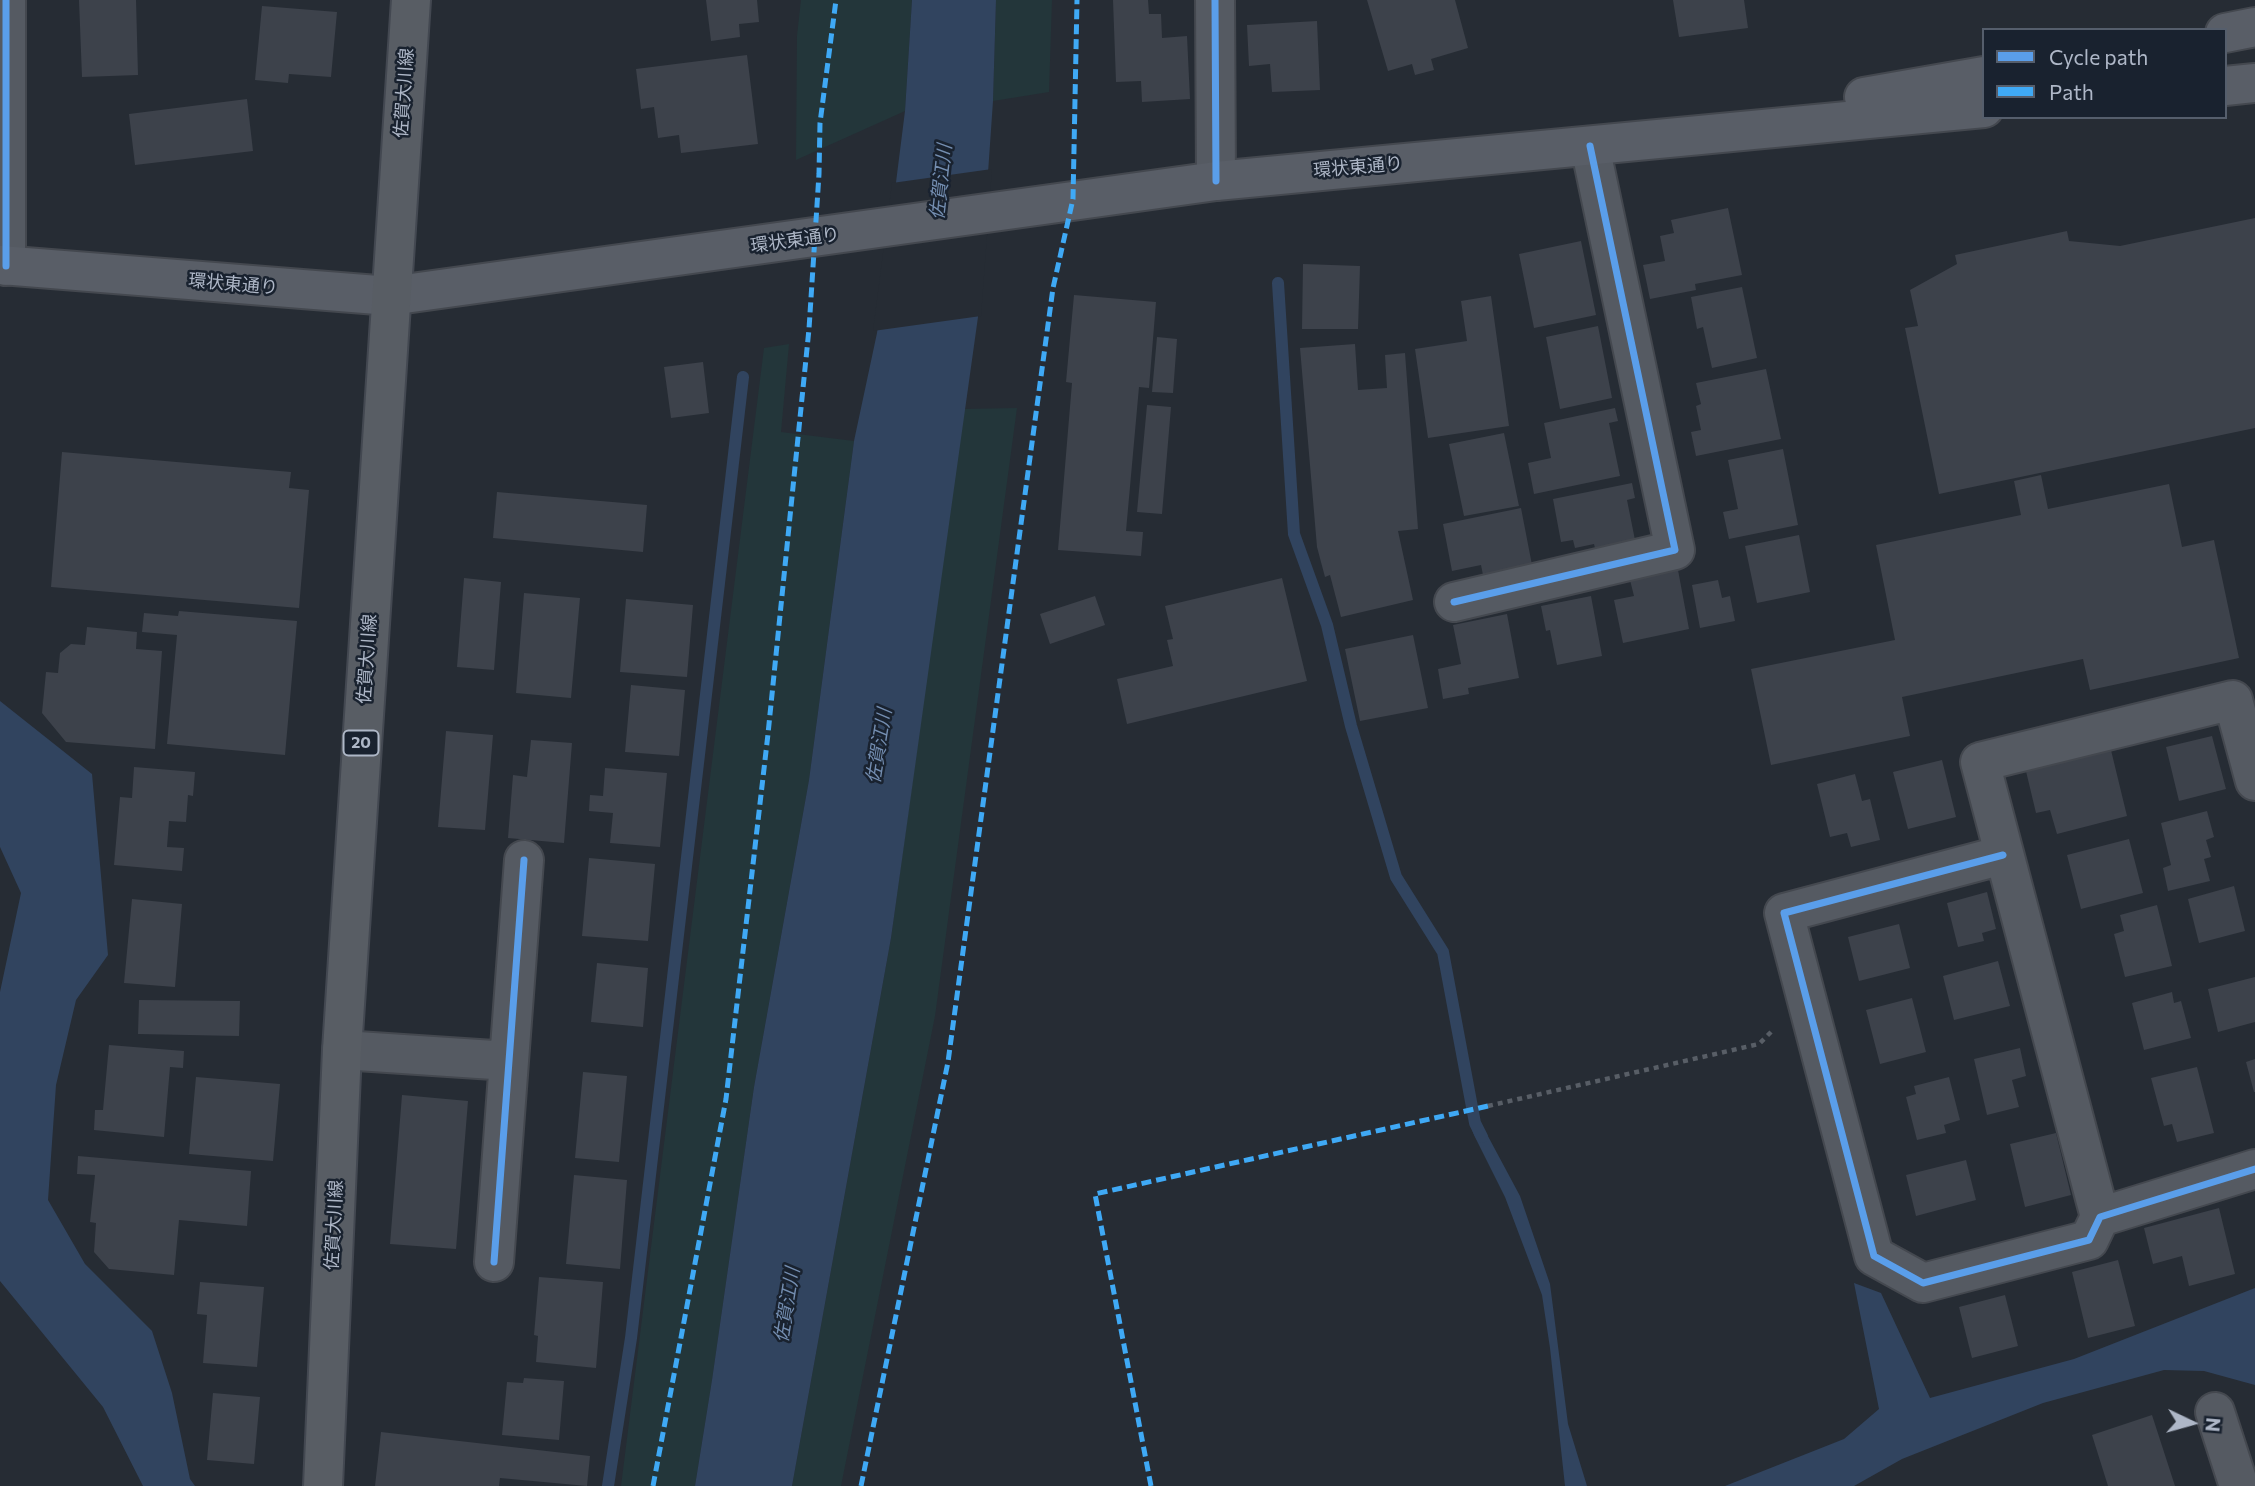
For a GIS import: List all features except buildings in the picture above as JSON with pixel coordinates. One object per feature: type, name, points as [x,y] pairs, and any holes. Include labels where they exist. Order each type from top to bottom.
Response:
[{"type":"main road","name":"佐賀大川線","points":[[323,1486],[342,1050],[411,0]]},
{"type":"main road","points":[[2227,33],[2255,27]]},
{"type":"main road","name":"環状東通り","points":[[1590,146],[1982,76]]},
{"type":"main road","points":[[2227,86],[2255,83]]},
{"type":"main road","name":"環状東通り","points":[[3,265],[390,296],[1216,181],[1982,108]]},
{"type":"street","points":[[3,265],[6,0]]},
{"type":"street","points":[[1215,0],[1216,181]]},
{"type":"street","points":[[1454,602],[1675,550],[1590,146]]},
{"type":"street","points":[[2003,855],[1784,913],[1874,1256],[1923,1283],[2089,1240],[2100,1217],[1980,762],[2233,700],[2255,781]]},
{"type":"street","points":[[494,1262],[524,860]]},
{"type":"street","points":[[342,1050],[509,1061]]},
{"type":"street","points":[[2100,1217],[2255,1169]]},
{"type":"street","points":[[2215,1412],[2239,1486]]},
{"type":"path","points":[[1488,1106],[1759,1044],[1787,1016],[1809,1008]]},
{"type":"green space","points":[[801,0],[912,0],[905,111],[796,160],[797,36]]},
{"type":"green space","points":[[996,0],[1052,0],[1049,92],[993,101]]},
{"type":"green space","points":[[789,344],[781,432],[854,441],[809,780],[754,1087],[695,1486],[621,1486],[764,348]]},
{"type":"green space","points":[[1017,408],[935,1016],[841,1486],[792,1486],[891,938],[963,409]]},
{"type":"water","name":"佐賀江川","points":[[912,0],[996,0],[993,101],[978,317],[891,938],[792,1486],[695,1486],[754,1087],[809,780],[854,441],[877,333],[905,111]]},
{"type":"water","points":[[0,701],[92,774],[108,955],[76,1000],[56,1085],[48,1200],[85,1264],[152,1331],[172,1393],[190,1479],[195,1486],[143,1486],[103,1407],[0,1281],[0,992],[21,893],[0,847]]},
{"type":"water","points":[[1470,1124],[1482,1125],[1520,1196],[1550,1284],[1568,1424],[1587,1486],[1565,1486],[1542,1295],[1505,1197]]},
{"type":"water","points":[[1854,1283],[1881,1293],[1930,1398],[2074,1359],[2255,1288],[2255,1385],[2204,1371],[2164,1370],[2043,1403],[1902,1459],[1854,1486],[1725,1486],[1844,1439],[1879,1409]]},
{"type":"pier","points":[[992,169],[981,316],[873,331],[892,183]]},
{"type":"waterway","points":[[1278,283],[1294,534],[1327,625],[1351,726],[1396,877],[1443,952],[1475,1123],[1482,1137]]},
{"type":"waterway","points":[[608,1486],[631,1338],[743,377]]},
{"type":"marked path","points":[[653,1486],[726,1099],[768,734],[809,329],[820,123],[836,0]]},
{"type":"marked path","points":[[861,1486],[948,1062],[1053,288],[1073,199],[1077,0]]},
{"type":"marked path","points":[[1151,1486],[1095,1194],[1488,1106]]},
{"type":"cycle path","points":[[6,0],[6,266]]},
{"type":"cycle path","points":[[1215,0],[1216,181]]},
{"type":"cycle path","points":[[1454,602],[1675,550],[1590,146]]},
{"type":"cycle path","points":[[2003,855],[1784,913],[1874,1256],[1923,1283],[2089,1240],[2100,1217],[2255,1169]]},
{"type":"cycle path","points":[[494,1262],[524,860]]}]
